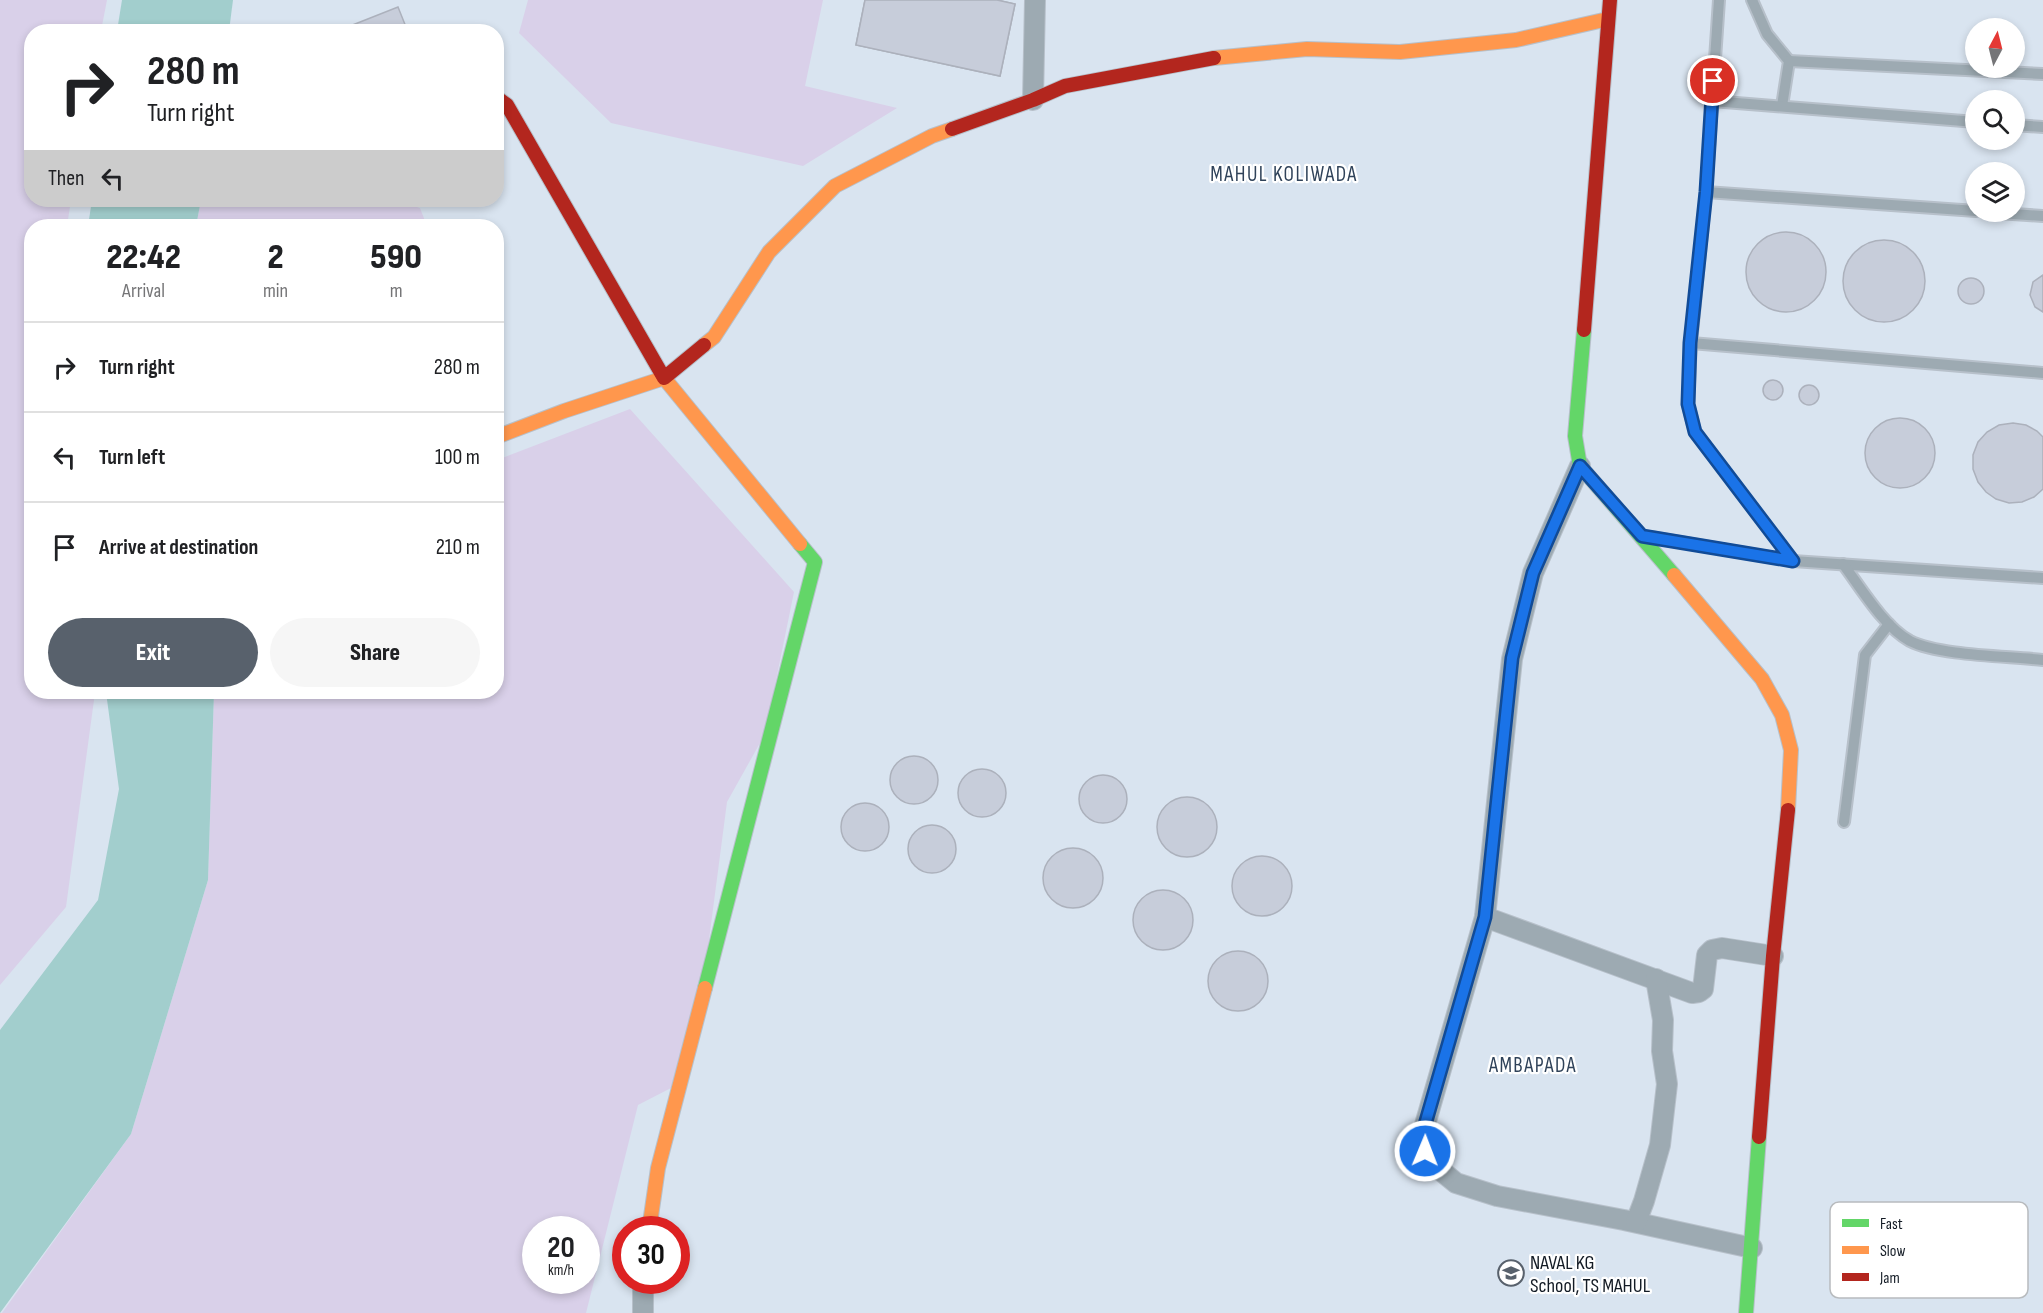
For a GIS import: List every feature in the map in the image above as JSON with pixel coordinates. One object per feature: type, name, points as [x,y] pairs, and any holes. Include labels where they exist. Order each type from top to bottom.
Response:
[{"type":"street","points":[[1032,100],[1035,0]]},
{"type":"street","points":[[1610,0],[1575,436],[1580,466],[1762,679],[1782,715],[1791,750],[1788,817],[1773,956],[1746,1313]]},
{"type":"street","points":[[504,435],[564,411],[664,378],[714,337],[770,252],[835,186],[932,136],[1065,86],[1199,59],[1307,49],[1400,52],[1516,40],[1608,19]]},
{"type":"street","points":[[504,103],[664,378],[815,562],[658,1168],[651,1216]]},
{"type":"street","points":[[1580,466],[1533,573],[1512,658],[1485,917],[1424,1128],[1425,1151],[1434,1165],[1456,1183],[1497,1196],[1636,1222],[1752,1248]]},
{"type":"street","points":[[1485,917],[1692,993],[1703,989],[1707,955],[1712,950],[1722,948],[1773,956]]},
{"type":"street","points":[[1636,1222],[1660,1145],[1666,1083],[1662,1051],[1663,1020],[1656,979]]},
{"type":"street","points":[[643,1294],[643,1313]]},
{"type":"lane","points":[[1719,0],[1706,192],[1690,343],[1688,404],[1695,432],[1793,561]]},
{"type":"lane","points":[[1752,0],[1767,34],[1789,61],[2043,74]]},
{"type":"lane","points":[[1782,106],[1789,61]]},
{"type":"lane","points":[[1712,101],[1965,121]]},
{"type":"lane","points":[[2025,126],[2043,127]]},
{"type":"lane","points":[[1706,192],[1965,210]]},
{"type":"lane","points":[[2025,215],[2043,216]]},
{"type":"lane","points":[[1690,343],[2043,373]]},
{"type":"lane","points":[[1642,536],[1793,561],[2043,579]]},
{"type":"lane","points":[[1843,564],[1889,624],[1910,640],[1936,650],[2043,660]]},
{"type":"lane","points":[[1844,822],[1865,655],[1889,624]]},
{"type":"shaded area","points":[[0,0],[107,0],[102,24],[24,24],[24,207],[70,207],[68,219],[24,219],[24,699],[94,700],[66,907],[0,985]]},
{"type":"shaded area","points":[[122,0],[233,0],[230,24],[118,24]]},
{"type":"shaded area","points":[[528,0],[823,0],[805,86],[897,108],[803,166],[611,123],[519,33]]},
{"type":"shaded area","points":[[91,207],[200,207],[197,219],[89,219]]},
{"type":"shaded area","points":[[199,207],[417,207],[420,208],[424,219],[197,219]]},
{"type":"shaded area","points":[[630,409],[794,592],[765,734],[727,802],[707,955],[671,1088],[638,1105],[600,1257],[600,1216],[522,1216],[522,1294],[591,1294],[586,1313],[2,1313],[131,1134],[208,880],[214,699],[504,699],[504,457]]},
{"type":"shaded area","points":[[107,699],[214,699],[208,880],[131,1134],[0,1313],[0,1030],[98,900],[119,789]]},
{"type":"building","points":[[865,0],[997,0],[1015,4],[1000,76],[856,45]],"holes":[[[894,4],[919,9],[913,33],[888,27]],[[964,15],[989,21],[984,44],[959,38]]]},
{"type":"building","points":[[865,0],[997,0],[1015,4],[1000,76],[856,45]]},
{"type":"building","points":[[398,7],[405,24],[355,24]]},
{"type":"building","points":[[1786,232],[1801,235],[1814,244],[1823,257],[1826,272],[1823,287],[1814,300],[1801,309],[1786,312],[1771,309],[1758,300],[1749,287],[1746,272],[1749,257],[1758,244],[1771,235]]},
{"type":"building","points":[[1884,240],[1900,243],[1913,252],[1922,265],[1925,281],[1922,297],[1913,310],[1900,319],[1884,322],[1868,319],[1855,310],[1846,297],[1843,281],[1846,265],[1855,252],[1868,243]]},
{"type":"building","points":[[2043,275],[2043,312],[2035,307],[2030,295],[2033,282]]},
{"type":"building","points":[[1971,278],[1980,282],[1984,291],[1980,300],[1971,304],[1962,300],[1958,291],[1962,282]]},
{"type":"building","points":[[1769,380],[1777,380],[1783,386],[1783,394],[1777,400],[1769,400],[1763,394],[1763,386]]},
{"type":"building","points":[[1809,385],[1816,388],[1819,395],[1816,402],[1809,405],[1802,402],[1799,395],[1802,388]]},
{"type":"building","points":[[1900,418],[1913,421],[1925,428],[1932,440],[1935,453],[1932,466],[1925,478],[1913,485],[1900,488],[1887,485],[1875,478],[1868,466],[1865,453],[1868,440],[1875,428],[1887,421]]},
{"type":"building","points":[[2013,423],[2026,425],[2043,437],[2043,489],[2034,497],[2022,502],[2009,503],[1996,499],[1978,482],[1973,469],[1973,455],[1978,442],[1987,432],[1999,425]]},
{"type":"building","points":[[914,756],[931,763],[938,780],[931,797],[914,804],[897,797],[890,780],[897,763]]},
{"type":"building","points":[[982,769],[999,776],[1006,793],[999,810],[982,817],[965,810],[958,793],[965,776]]},
{"type":"building","points":[[1103,775],[1120,782],[1127,799],[1120,816],[1103,823],[1086,816],[1079,799],[1086,782]]},
{"type":"building","points":[[1187,797],[1204,802],[1212,810],[1217,827],[1212,844],[1204,852],[1187,857],[1170,852],[1162,844],[1157,827],[1162,810],[1170,802]]},
{"type":"building","points":[[865,803],[882,810],[889,827],[882,844],[865,851],[848,844],[841,827],[848,810]]},
{"type":"building","points":[[932,825],[949,832],[956,849],[949,866],[932,873],[915,866],[908,849],[915,832]]},
{"type":"building","points":[[1073,848],[1090,853],[1098,861],[1103,878],[1098,895],[1090,903],[1073,908],[1056,903],[1048,895],[1043,878],[1048,861],[1056,853]]},
{"type":"building","points":[[1262,856],[1279,861],[1287,869],[1292,886],[1287,903],[1279,911],[1262,916],[1245,911],[1237,903],[1232,886],[1237,869],[1245,861]]},
{"type":"building","points":[[1163,890],[1180,895],[1188,903],[1193,920],[1188,937],[1180,945],[1163,950],[1146,945],[1138,937],[1133,920],[1138,903],[1146,895]]},
{"type":"building","points":[[1238,951],[1255,956],[1263,964],[1268,981],[1263,998],[1255,1006],[1238,1011],[1221,1006],[1213,998],[1208,981],[1213,964],[1221,956]]},
{"type":"traffic: fast","points":[[1584,330],[1575,436],[1580,466],[1674,575]]},
{"type":"traffic: fast","points":[[705,988],[815,562],[800,544]]},
{"type":"traffic: fast","points":[[1746,1313],[1759,1137]]},
{"type":"traffic: slow","points":[[1214,58],[1307,49],[1400,52],[1516,40],[1608,19]]},
{"type":"traffic: slow","points":[[704,345],[714,337],[769,252],[835,186],[932,136],[952,129]]},
{"type":"traffic: slow","points":[[504,434],[564,411],[664,378],[800,544]]},
{"type":"traffic: slow","points":[[1674,575],[1762,679],[1782,715],[1791,750],[1788,810]]},
{"type":"traffic: slow","points":[[651,1216],[658,1168],[705,988]]},
{"type":"traffic: jam","points":[[1584,330],[1610,0]]},
{"type":"traffic: jam","points":[[952,129],[1065,86],[1214,58]]},
{"type":"traffic: jam","points":[[504,103],[664,378],[704,345]]},
{"type":"traffic: jam","points":[[1759,1137],[1773,956],[1788,810]]},
{"type":"place","name":"NAVAL KG School, TS MAHUL","points":[[1511,1273]]},
{"type":"district","name":"MAHUL KOLIWADA","points":[[1284,174]]},
{"type":"district","name":"AMBAPADA","points":[[1533,1065]]},
{"type":"route","points":[[1425,1151],[1424,1128],[1485,917],[1512,658],[1533,573],[1580,466],[1642,536],[1793,561],[1695,432],[1688,404],[1690,343],[1706,192],[1713,81]]}]
